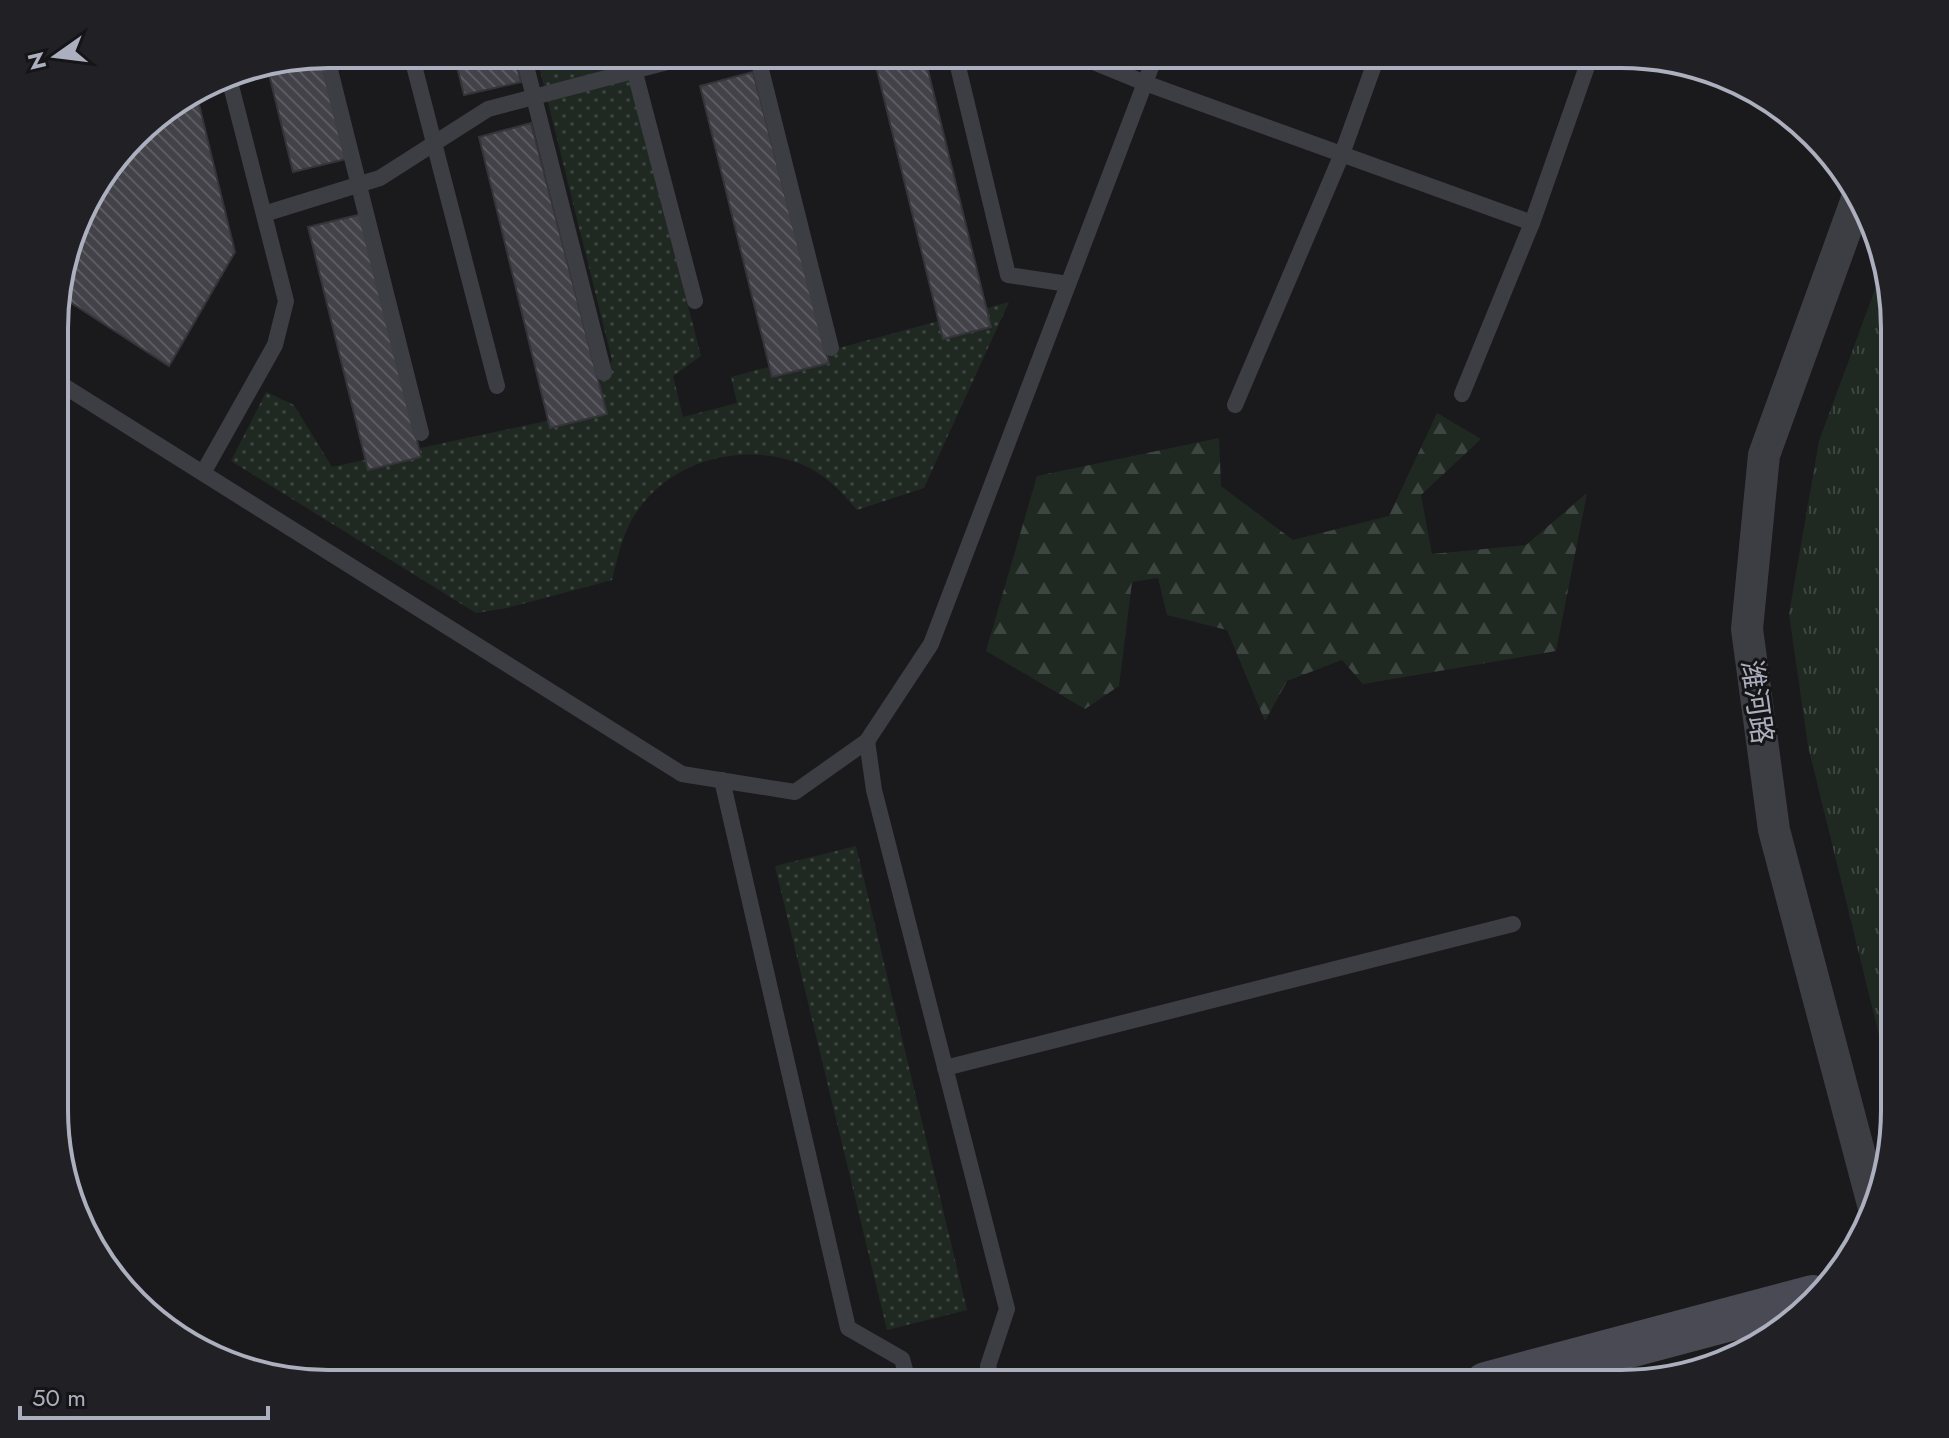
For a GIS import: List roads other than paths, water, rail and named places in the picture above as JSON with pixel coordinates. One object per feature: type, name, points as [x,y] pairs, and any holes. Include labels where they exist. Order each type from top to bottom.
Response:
[{"type":"main road","points":[[1539,1370],[1796,1301]]},
{"type":"street","name":"潍河路","points":[[1853,211],[1764,455],[1747,629],[1774,830],[1868,1187]]},
{"type":"lane","points":[[330,68],[421,433]]},
{"type":"lane","points":[[415,68],[497,386]]},
{"type":"lane","points":[[527,68],[604,373]]},
{"type":"lane","points":[[264,214],[380,178],[488,109],[534,97],[615,68]]},
{"type":"lane","points":[[634,68],[695,301]]},
{"type":"lane","points":[[761,68],[831,348]]},
{"type":"lane","points":[[958,68],[1008,275],[1068,284]]},
{"type":"lane","points":[[1110,69],[1532,223]]},
{"type":"lane","points":[[68,389],[682,774],[795,792],[867,741],[931,644],[1150,69]]},
{"type":"lane","points":[[1235,405],[1342,154],[1373,69]]},
{"type":"lane","points":[[1462,394],[1532,223],[1586,69]]},
{"type":"lane","points":[[203,473],[275,345],[286,301],[231,87]]},
{"type":"lane","points":[[867,741],[874,790],[1007,1309],[989,1370]]},
{"type":"lane","points":[[722,780],[848,1328],[902,1359],[905,1369]]},
{"type":"lane","points":[[945,1068],[1513,924]]}]
